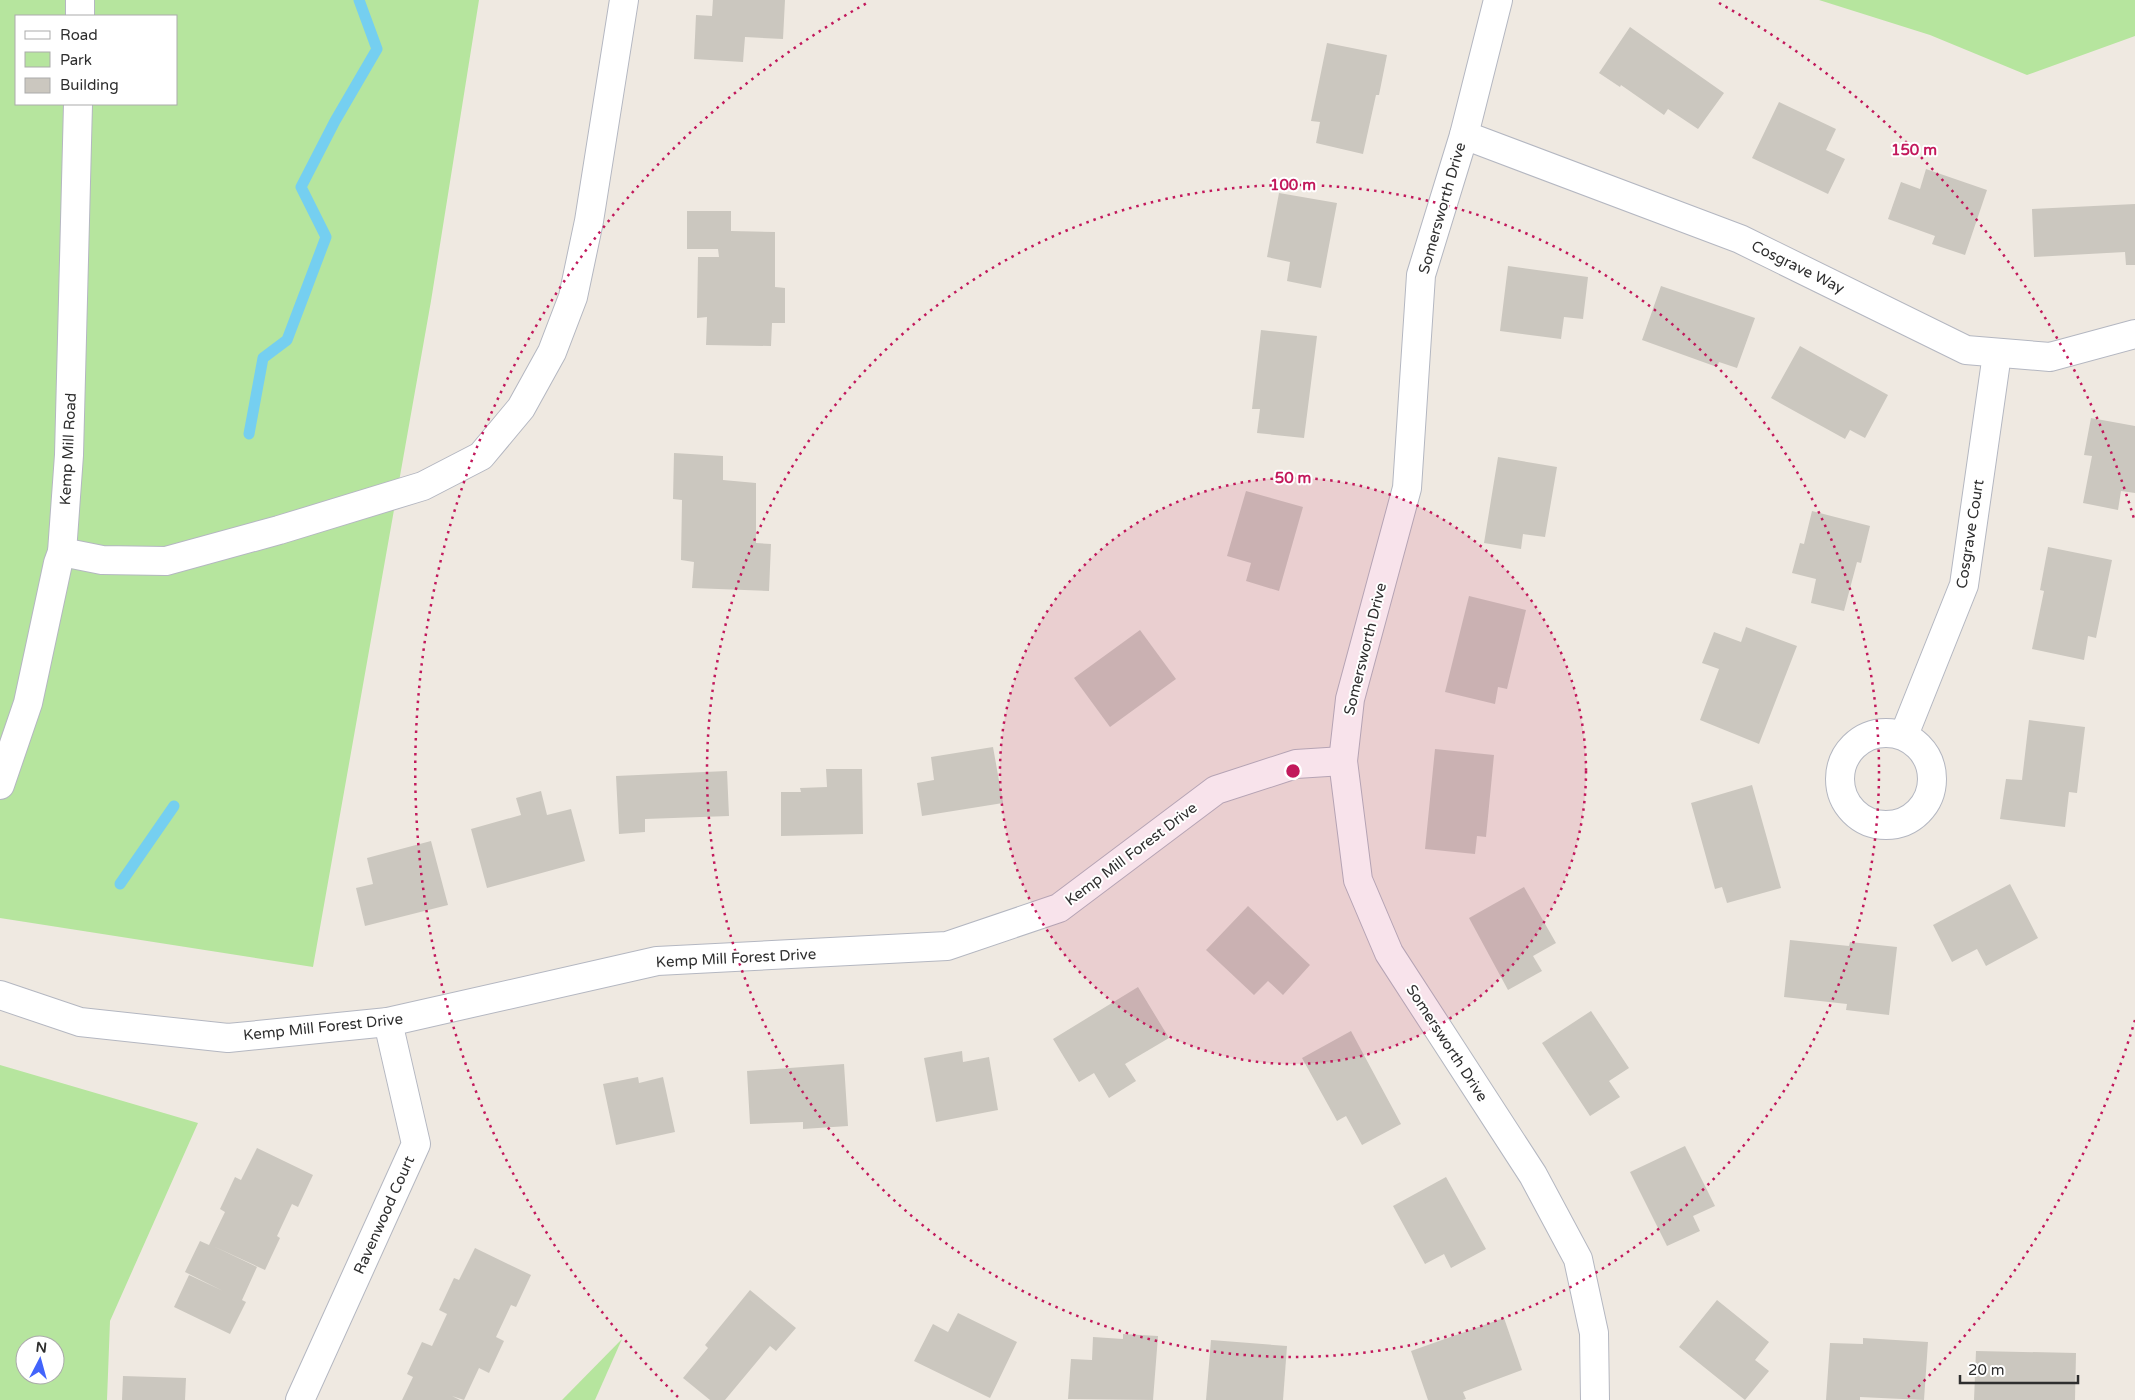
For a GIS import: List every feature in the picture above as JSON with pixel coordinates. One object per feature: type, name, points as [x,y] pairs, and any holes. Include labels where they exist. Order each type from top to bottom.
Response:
[{"type":"street","points":[[80,0],[80,15]]},
{"type":"street","points":[[62,552],[102,560],[166,560],[279,530],[423,486],[481,456],[521,408],[552,352],[573,297],[589,221],[624,0]]},
{"type":"street","name":"Somersworth Drive","points":[[1498,0],[1464,135],[1422,275],[1407,488],[1350,699],[1343,761],[1358,880],[1389,953],[1533,1175],[1578,1259],[1594,1334],[1595,1400]]},
{"type":"street","name":"Kemp Mill Road","points":[[0,785],[28,703],[62,552],[69,455],[78,105]]},
{"type":"street","name":"Cosgrave Way","points":[[1464,135],[1740,239],[1966,350],[2050,357],[2135,334]]},
{"type":"street","name":"Cosgrave Court","points":[[1904,735],[1964,585],[1997,354]]},
{"type":"street","name":"Kemp Mill Forest Drive","points":[[0,995],[80,1022],[228,1038],[388,1022],[657,960],[947,946],[1059,908],[1216,790],[1296,764],[1343,761]]},
{"type":"street","name":"Ravenwood Court","points":[[300,1400],[416,1144],[388,1022]]},
{"type":"green space","points":[[0,0],[479,0],[431,301],[313,967],[0,918]]},
{"type":"green space","points":[[1819,0],[2135,0],[2135,36],[2027,75],[1930,35]]},
{"type":"green space","points":[[0,1065],[198,1123],[110,1321],[107,1400],[0,1400]]},
{"type":"green space","points":[[622,1339],[595,1400],[562,1400]]},
{"type":"building","points":[[713,0],[785,0],[783,39],[745,37],[743,62],[694,59],[696,15],[712,16]]},
{"type":"building","points":[[1630,27],[1724,93],[1698,129],[1668,109],[1664,115],[1621,85],[1620,87],[1599,73]]},
{"type":"building","points":[[1327,43],[1387,55],[1379,95],[1376,95],[1363,154],[1316,143],[1320,122],[1311,121]]},
{"type":"building","points":[[1779,102],[1836,129],[1826,150],[1845,159],[1828,194],[1752,158]]},
{"type":"building","points":[[1926,169],[1987,190],[1965,255],[1932,244],[1935,236],[1888,219],[1901,182],[1920,189]]},
{"type":"building","points":[[1279,193],[1337,203],[1321,288],[1287,281],[1290,262],[1267,257]]},
{"type":"building","points":[[2135,204],[2135,265],[2126,265],[2125,252],[2034,257],[2032,209]]},
{"type":"building","points":[[687,211],[731,211],[731,231],[775,232],[775,287],[785,288],[785,323],[772,323],[771,346],[706,345],[707,317],[697,318],[698,257],[719,257],[718,249],[687,249]]},
{"type":"building","points":[[1508,266],[1588,277],[1583,319],[1564,317],[1561,339],[1500,331]]},
{"type":"building","points":[[1661,286],[1755,318],[1737,368],[1719,362],[1717,367],[1642,340]]},
{"type":"building","points":[[1261,330],[1317,336],[1304,438],[1257,433],[1260,409],[1252,409]]},
{"type":"building","points":[[1800,346],[1888,395],[1865,438],[1850,430],[1845,439],[1771,398]]},
{"type":"building","points":[[2091,418],[2135,426],[2135,493],[2121,491],[2118,510],[2083,503],[2092,456],[2084,455]]},
{"type":"building","points":[[674,453],[723,456],[723,480],[756,483],[756,543],[771,544],[769,591],[692,588],[694,562],[681,560],[682,500],[673,499]]},
{"type":"building","points":[[1498,457],[1557,467],[1545,537],[1523,534],[1521,549],[1484,543]]},
{"type":"building","points":[[1246,491],[1303,507],[1279,591],[1246,581],[1251,563],[1227,556]]},
{"type":"building","points":[[1812,511],[1870,526],[1861,563],[1857,562],[1844,611],[1811,603],[1816,579],[1792,573],[1800,543],[1804,544]]},
{"type":"building","points":[[2048,547],[2112,560],[2096,638],[2088,636],[2084,660],[2032,649],[2044,591],[2040,590]]},
{"type":"building","points":[[1469,596],[1526,610],[1507,689],[1498,687],[1495,704],[1445,692]]},
{"type":"building","points":[[1746,627],[1797,646],[1759,744],[1700,720],[1719,669],[1702,663],[1714,632],[1741,642]]},
{"type":"building","points":[[1140,630],[1176,679],[1110,727],[1074,678]]},
{"type":"building","points":[[2029,720],[2085,727],[2077,793],[2069,792],[2065,827],[2000,819],[2006,779],[2022,780]]},
{"type":"building","points":[[993,747],[1003,803],[922,816],[917,783],[934,780],[931,757]]},
{"type":"building","points":[[1435,749],[1494,755],[1486,837],[1477,836],[1475,854],[1425,849]]},
{"type":"building","points":[[826,769],[862,769],[863,834],[781,836],[781,792],[801,792],[800,788],[827,787]]},
{"type":"building","points":[[727,771],[729,816],[645,819],[645,832],[619,834],[616,776]]},
{"type":"building","points":[[1752,785],[1781,888],[1727,903],[1722,887],[1715,889],[1691,803]]},
{"type":"building","points":[[541,791],[547,815],[571,809],[585,861],[487,888],[471,829],[521,815],[516,798]]},
{"type":"building","points":[[431,841],[448,905],[365,926],[356,888],[373,884],[367,858]]},
{"type":"building","points":[[2010,884],[2038,938],[1986,966],[1977,949],[1952,962],[1933,925]]},
{"type":"building","points":[[1524,887],[1556,943],[1533,956],[1542,971],[1508,990],[1469,918]]},
{"type":"building","points":[[1248,906],[1310,965],[1283,995],[1268,981],[1254,995],[1206,950]]},
{"type":"building","points":[[1790,940],[1849,946],[1850,942],[1897,947],[1889,1015],[1846,1010],[1847,1004],[1784,997]]},
{"type":"building","points":[[1138,987],[1169,1038],[1125,1064],[1136,1081],[1109,1098],[1094,1073],[1079,1082],[1053,1039]]},
{"type":"building","points":[[1591,1011],[1629,1068],[1609,1081],[1620,1097],[1590,1116],[1542,1043]]},
{"type":"building","points":[[1351,1031],[1401,1124],[1362,1145],[1346,1116],[1337,1121],[1302,1058]]},
{"type":"building","points":[[962,1051],[963,1062],[989,1057],[998,1110],[936,1122],[924,1058]]},
{"type":"building","points":[[844,1064],[848,1126],[803,1129],[803,1122],[750,1124],[747,1071]]},
{"type":"building","points":[[638,1077],[639,1083],[663,1077],[675,1132],[616,1145],[603,1084]]},
{"type":"building","points":[[1685,1146],[1715,1206],[1693,1216],[1700,1231],[1667,1246],[1630,1172]]},
{"type":"building","points":[[257,1148],[313,1175],[298,1207],[292,1204],[277,1236],[280,1238],[265,1270],[213,1246],[257,1267],[242,1300],[246,1302],[230,1334],[174,1307],[189,1275],[223,1291],[185,1272],[200,1241],[209,1245],[225,1212],[220,1209],[235,1177],[241,1180]]},
{"type":"building","points":[[1446,1177],[1486,1249],[1451,1268],[1444,1254],[1425,1264],[1393,1206]]},
{"type":"building","points":[[475,1248],[531,1275],[516,1307],[511,1305],[496,1337],[504,1341],[489,1373],[479,1368],[464,1400],[452,1396],[460,1400],[402,1400],[413,1377],[407,1374],[422,1342],[432,1346],[447,1314],[439,1310],[454,1278],[459,1280]]},
{"type":"building","points":[[750,1290],[796,1328],[776,1351],[770,1346],[725,1400],[710,1400],[683,1378],[708,1348],[705,1345]]},
{"type":"building","points":[[1717,1300],[1769,1342],[1755,1360],[1769,1371],[1745,1400],[1679,1347]]},
{"type":"building","points":[[958,1313],[1017,1342],[990,1398],[914,1361],[933,1324],[948,1332]]},
{"type":"building","points":[[1504,1318],[1522,1370],[1463,1392],[1466,1399],[1463,1400],[1428,1400],[1411,1351]]},
{"type":"building","points":[[1123,1334],[1158,1336],[1153,1400],[1068,1399],[1071,1359],[1092,1360],[1093,1337],[1123,1339]]},
{"type":"building","points":[[1863,1338],[1928,1342],[1924,1400],[1860,1397],[1860,1400],[1826,1400],[1830,1343],[1863,1344]]},
{"type":"building","points":[[1211,1340],[1287,1346],[1283,1400],[1206,1400]]},
{"type":"building","points":[[1976,1351],[2076,1353],[2075,1400],[1974,1400]]},
{"type":"building","points":[[123,1376],[186,1378],[185,1400],[122,1400]]},
{"type":"waterway","points":[[249,434],[263,358],[287,340],[326,237],[301,187],[335,121],[377,49],[359,0]]},
{"type":"waterway","points":[[120,884],[174,806]]}]
